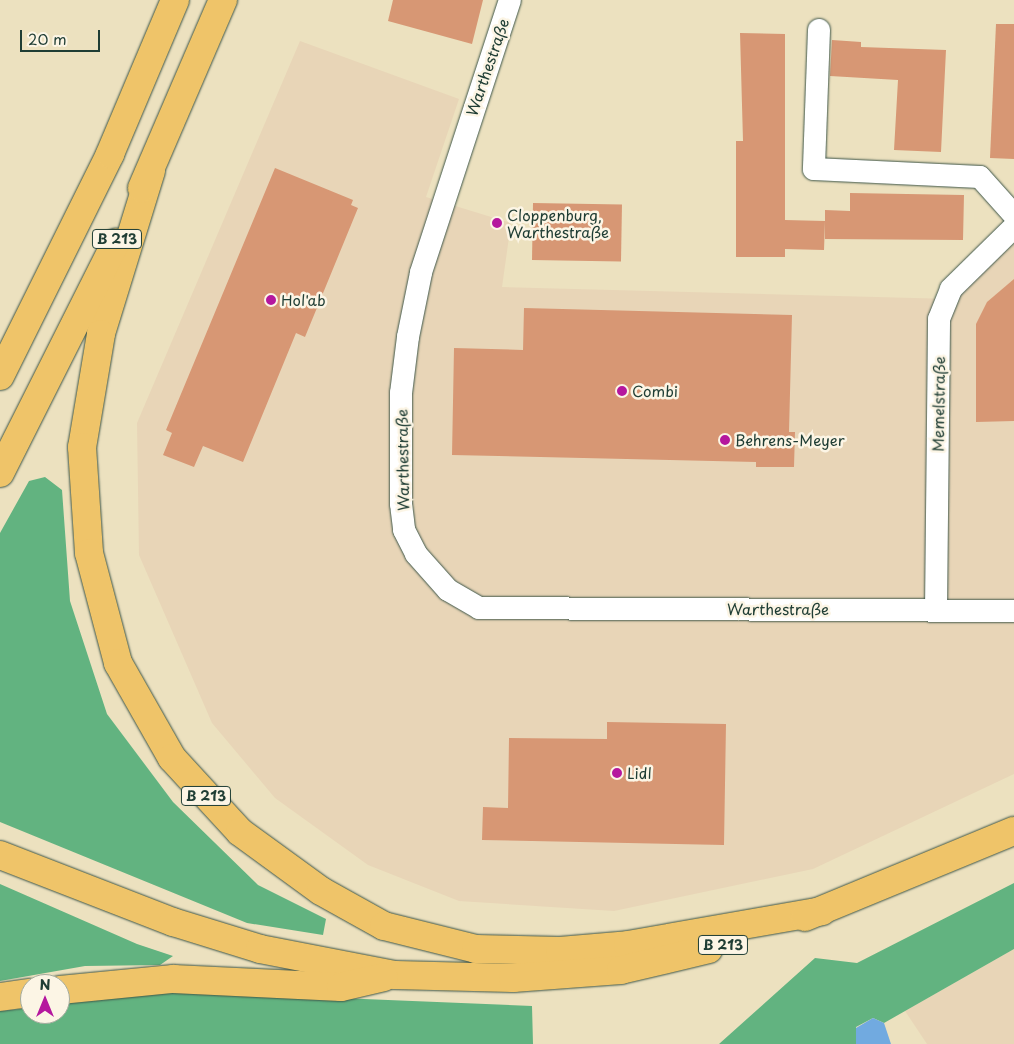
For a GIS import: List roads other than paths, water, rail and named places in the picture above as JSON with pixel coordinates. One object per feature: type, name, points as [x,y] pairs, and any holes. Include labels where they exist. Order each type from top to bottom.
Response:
[{"type":"highway","name":"B 213","points":[[0,376],[110,154],[175,0]]},
{"type":"highway","name":"B 213","points":[[0,473],[151,171],[223,0]]},
{"type":"highway","name":"B 213","points":[[151,171],[101,334],[82,447],[89,553],[118,663],[172,758],[240,832],[321,891],[384,926],[476,949],[560,951],[628,945],[822,911]]},
{"type":"highway","points":[[822,911],[1014,832]]},
{"type":"highway","name":"B 213","points":[[0,855],[173,922],[243,943],[395,974],[513,978],[621,970],[728,944],[822,911]]},
{"type":"highway","points":[[70,989],[173,979],[341,987],[395,974]]},
{"type":"highway","points":[[0,997],[20,994]]},
{"type":"street","name":"Warthestraße","points":[[510,0],[421,273],[408,337],[401,393],[401,504],[404,530],[416,554],[448,590],[479,608],[1014,611]]},
{"type":"street","points":[[819,30],[814,169],[980,177],[1014,215]]},
{"type":"street","name":"Memelstraße","points":[[936,610],[939,319],[951,289],[1014,227]]},
{"type":"water","points":[[873,1018],[884,1023],[891,1044],[856,1044],[856,1028]]},
{"type":"place","name":"Cloppenburg, Warthestraße","points":[[497,223]]},
{"type":"place","name":"Hol'ab","points":[[271,300]]},
{"type":"place","name":"Combi","points":[[622,391]]},
{"type":"place","name":"Behrens-Meyer","points":[[725,440]]},
{"type":"place","name":"Lidl","points":[[617,773]]}]
